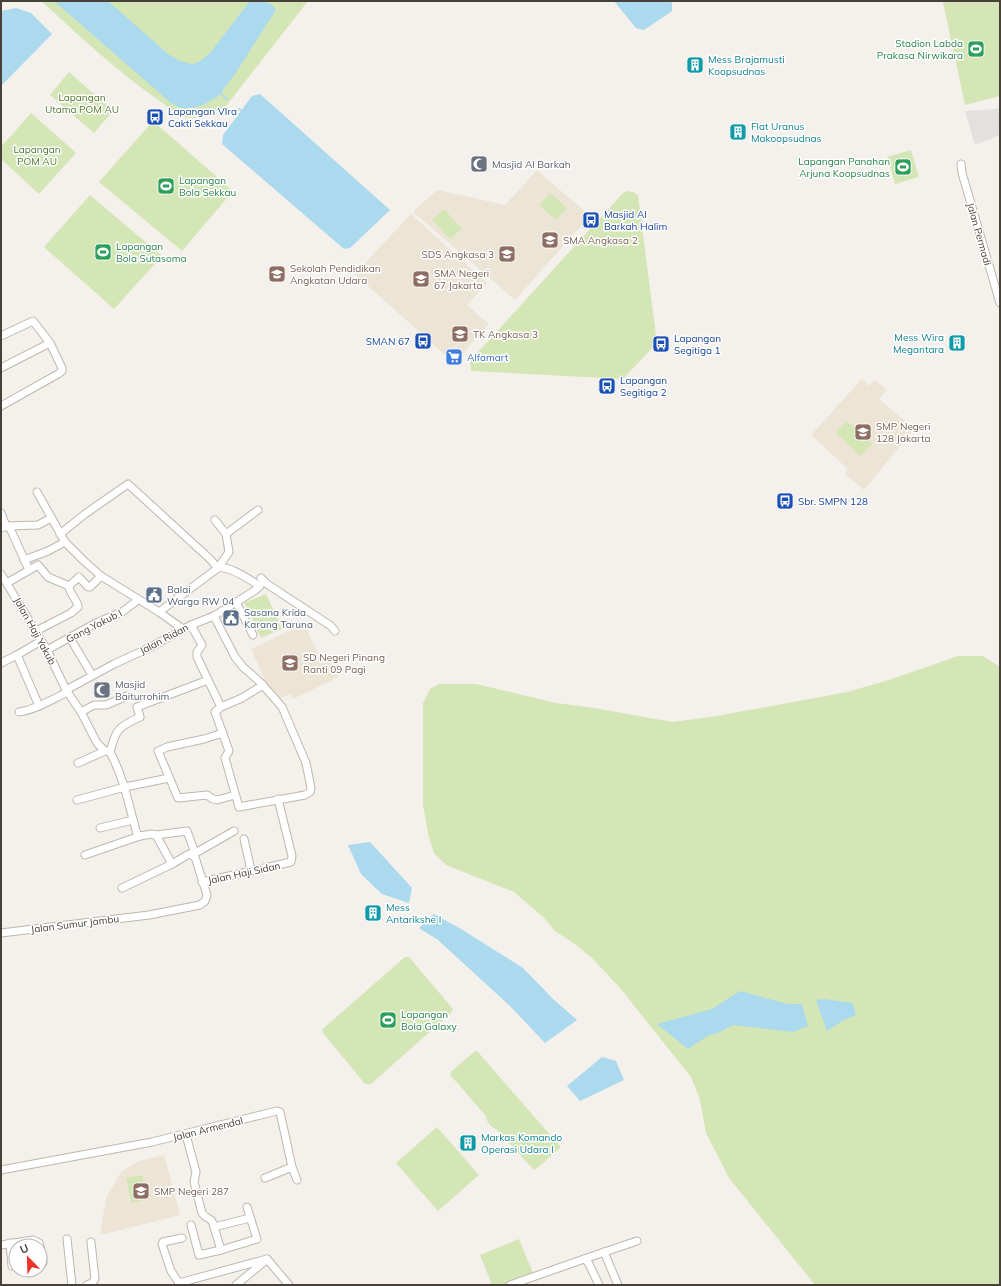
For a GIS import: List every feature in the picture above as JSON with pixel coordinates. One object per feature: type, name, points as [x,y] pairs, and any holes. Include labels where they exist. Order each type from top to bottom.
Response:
[{"type":"street","name":"Jalan Permadi","points":[[961,164],[962,173],[1000,304]]},
{"type":"street","points":[[1,336],[31,321],[35,323],[50,343],[62,365],[62,370],[58,374],[1,406]]},
{"type":"street","points":[[1,368],[50,343]]},
{"type":"street","points":[[60,534],[128,484],[218,568]]},
{"type":"street","points":[[37,492],[65,542],[83,560],[101,576],[159,612],[183,629]]},
{"type":"street","points":[[226,534],[258,510]]},
{"type":"street","points":[[1,513],[5,527],[28,570]]},
{"type":"street","points":[[5,527],[38,525],[52,518]]},
{"type":"street","points":[[159,612],[218,568],[229,552],[226,534],[215,520]]},
{"type":"street","points":[[24,560],[43,553],[65,542]]},
{"type":"street","points":[[7,582],[28,570],[39,566],[50,578],[69,586]]},
{"type":"street","name":"Jalan Ridan","points":[[19,712],[26,712],[39,706],[92,675],[152,647],[191,625],[214,616],[260,586],[246,576],[222,567],[218,568]]},
{"type":"street","name":"Jalan Haji Yakub","points":[[1,574],[47,650],[67,691],[81,712],[97,744],[107,752],[118,768],[125,787],[137,834],[140,836]]},
{"type":"street","points":[[69,586],[79,576],[90,588],[101,576]]},
{"type":"street","points":[[261,578],[267,584],[331,626],[335,631]]},
{"type":"street","points":[[36,631],[71,613],[78,607],[78,604],[71,594],[69,586]]},
{"type":"street","name":"Gang Yakub I","points":[[47,650],[96,623],[122,612],[138,600]]},
{"type":"street","points":[[236,602],[253,635]]},
{"type":"street","points":[[214,616],[235,657],[243,667],[263,685],[282,707],[306,763],[311,788],[310,792],[305,795],[278,799],[240,808],[225,758],[229,751],[215,712],[221,707],[242,698],[263,685]]},
{"type":"street","points":[[191,625],[202,645],[196,656],[221,707]]},
{"type":"street","points":[[70,638],[92,675]]},
{"type":"street","points":[[1,663],[41,641]]},
{"type":"street","points":[[17,655],[39,706]]},
{"type":"street","points":[[78,763],[107,752],[119,729],[125,724],[140,717],[137,707],[208,680]]},
{"type":"street","points":[[81,712],[94,705],[106,705],[127,696]]},
{"type":"street","points":[[223,733],[204,739],[167,747],[158,751],[178,798],[207,795],[217,800],[235,795]]},
{"type":"street","points":[[77,800],[125,787],[170,778]]},
{"type":"street","name":"Jalan Haji Sidan","points":[[202,882],[291,862],[292,856],[278,799]]},
{"type":"street","points":[[100,828],[133,820]]},
{"type":"street","points":[[85,855],[140,836],[187,831],[202,882]]},
{"type":"street","points":[[122,888],[172,864],[189,854],[194,854],[234,831]]},
{"type":"street","points":[[156,835],[172,864]]},
{"type":"street","points":[[244,839],[251,870]]},
{"type":"street","name":"Jalan Sumur Jambu","points":[[1,933],[149,915],[200,905],[207,896],[202,882]]},
{"type":"street","name":"Jalan Armendal","points":[[1,1170],[186,1135],[279,1111],[292,1167],[297,1180]]},
{"type":"street","points":[[186,1135],[196,1172],[194,1182],[202,1213],[203,1216],[211,1219],[213,1222],[222,1250]]},
{"type":"street","points":[[265,1178],[292,1167]]},
{"type":"street","points":[[190,1225],[199,1255],[222,1250],[257,1239],[247,1207]]},
{"type":"street","points":[[214,1227],[250,1218]]},
{"type":"street","points":[[182,1238],[163,1242],[162,1244],[171,1271],[179,1284],[267,1259]]},
{"type":"street","points":[[67,1239],[72,1285]]},
{"type":"street","points":[[510,1285],[637,1240]]},
{"type":"street","points":[[87,1285],[92,1283],[95,1279],[91,1242]]},
{"type":"street","points":[[604,1252],[618,1285]]},
{"type":"street","points":[[236,1285],[267,1259]]},
{"type":"street","points":[[267,1259],[289,1285]]},
{"type":"street","points":[[583,1259],[588,1262],[599,1285]]},
{"type":"street","points":[[242,1266],[245,1277]]},
{"type":"shaded area","points":[[1000,108],[1000,135],[975,145],[965,111]]},
{"type":"shaded area","name":"SMA Angkasa 2","points":[[537,170],[590,216],[515,300],[413,212],[437,190],[505,205]]},
{"type":"shaded area","name":"SMA Negeri 67 Jakarta","points":[[411,214],[487,283],[467,305],[489,324],[454,363],[355,274]]},
{"type":"shaded area","name":"SMP Negeri 128 Jakarta","points":[[862,379],[869,386],[875,380],[887,390],[879,399],[914,429],[864,490],[845,474],[848,469],[811,435]]},
{"type":"shaded area","name":"SD Negeri Pinang Ranti 09 Pagi","points":[[304,624],[323,664],[330,661],[338,677],[293,699],[290,694],[280,698],[274,690],[270,691],[251,649]]},
{"type":"shaded area","name":"SMP Negeri 287","points":[[164,1155],[180,1215],[100,1235],[106,1198],[121,1172],[139,1161]]},
{"type":"green space","points":[[41,1],[308,1],[226,106],[217,111],[199,117],[188,118],[177,114],[144,90],[99,53]]},
{"type":"green space","name":"Stadion Labda Prakasa Nirwikara","points":[[1000,1],[1000,96],[965,105],[943,2]]},
{"type":"green space","name":"Lapangan Utama POM AU","points":[[69,72],[113,111],[94,133],[50,95]]},
{"type":"green space","name":"Lapangan POM AU","points":[[31,113],[76,153],[39,194],[1,159],[1,147]]},
{"type":"green space","name":"Lapangan Bola Sekkau","points":[[153,121],[233,191],[182,251],[99,182]]},
{"type":"green space","name":"Lapangan Panahan Arjuna Koopsudnas","points":[[911,150],[919,177],[895,184],[887,157]]},
{"type":"green space","points":[[628,191],[638,195],[657,343],[623,379],[471,371],[470,361],[623,193]]},
{"type":"green space","points":[[550,193],[567,208],[556,220],[539,205]]},
{"type":"green space","name":"Lapangan Bola Sutasoma","points":[[90,195],[162,256],[114,309],[44,247]]},
{"type":"green space","points":[[444,209],[462,229],[450,239],[432,220]]},
{"type":"green space","points":[[847,421],[872,444],[860,456],[836,433]]},
{"type":"green space","points":[[266,594],[282,629],[261,638],[244,603]]},
{"type":"green space","points":[[958,656],[983,656],[1000,667],[1000,1285],[815,1285],[729,1178],[706,1133],[700,1100],[691,1077],[620,988],[593,959],[575,944],[555,931],[544,918],[514,892],[446,865],[434,853],[428,834],[423,805],[423,703],[430,689],[439,684],[476,684],[556,703],[594,708],[672,722],[717,716],[847,692],[889,680]]},
{"type":"green space","name":"Lapangan Bola Galaxy","points":[[405,957],[409,957],[453,1009],[451,1013],[371,1084],[365,1084],[322,1030]]},
{"type":"green space","points":[[475,1051],[477,1051],[560,1146],[560,1148],[536,1169],[534,1170],[496,1129],[491,1126],[486,1116],[450,1074]]},
{"type":"green space","points":[[437,1127],[479,1175],[438,1211],[396,1163]]},
{"type":"green space","points":[[142,1175],[147,1199],[131,1203],[126,1178]]},
{"type":"green space","points":[[519,1239],[533,1273],[504,1285],[492,1285],[480,1255]]},
{"type":"water","points":[[54,1],[108,1],[168,54],[180,61],[192,64],[199,62],[210,53],[250,1],[261,1],[271,4],[276,10],[233,77],[218,96],[205,104],[193,108],[180,108],[171,103]]},
{"type":"water","points":[[614,1],[671,1],[672,11],[644,30],[636,28]]},
{"type":"water","points":[[16,8],[31,13],[52,34],[1,86],[1,11]]},
{"type":"water","points":[[260,94],[390,210],[350,248],[344,249],[222,144],[223,135],[252,96]]},
{"type":"water","points":[[370,842],[412,888],[409,903],[382,894],[361,874],[348,845]]},
{"type":"water","points":[[434,914],[523,968],[553,999],[577,1020],[545,1043],[511,1007],[438,940],[419,928]]},
{"type":"water","points":[[740,991],[788,1004],[802,1004],[808,1026],[793,1032],[733,1025],[716,1034],[709,1035],[688,1049],[657,1024],[712,1009]]},
{"type":"water","points":[[824,999],[853,1003],[856,1015],[842,1021],[827,1031],[816,1000]]},
{"type":"water","points":[[602,1057],[616,1061],[624,1080],[580,1101],[567,1086]]},
{"type":"waterway","points":[[220,93],[227,99]]},
{"type":"place","name":"Stadion Labda Prakasa Nirwikara","points":[[976,49]]},
{"type":"place","name":"Mess Brajamusti Koopsudnas","points":[[695,65]]},
{"type":"place","name":"Lapangan VIra Cakti Sekkau","points":[[155,117]]},
{"type":"place","name":"Flat Uranus Makoopsudnas","points":[[738,132]]},
{"type":"place","name":"Masjid Al Barkah","points":[[479,164]]},
{"type":"place","name":"Lapangan Panahan Arjuna Koopsudnas","points":[[903,167]]},
{"type":"place","name":"Lapangan Bola Sekkau","points":[[166,186]]},
{"type":"place","name":"Masjid Al Barkah Halim","points":[[591,220]]},
{"type":"place","name":"SMA Angkasa 2","points":[[550,240]]},
{"type":"place","name":"Lapangan Bola Sutasoma","points":[[103,252]]},
{"type":"place","name":"SDS Angkasa 3","points":[[507,254]]},
{"type":"place","name":"Sekolah Pendidikan Angkatan Udara","points":[[277,274]]},
{"type":"place","name":"SMA Negeri 67 Jakarta","points":[[421,279]]},
{"type":"place","name":"TK Angkasa 3","points":[[460,334]]},
{"type":"place","name":"SMAN 67","points":[[423,341]]},
{"type":"place","name":"Mess Wira Megantara","points":[[957,343]]},
{"type":"place","name":"Lapangan Segitiga 1","points":[[661,344]]},
{"type":"place","name":"Alfamart","points":[[454,357]]},
{"type":"place","name":"Lapangan Segitiga 2","points":[[607,386]]},
{"type":"place","name":"SMP Negeri 128 Jakarta","points":[[863,432]]},
{"type":"place","name":"Sbr. SMPN 128","points":[[785,501]]},
{"type":"place","name":"Balai Warga RW 04","points":[[154,595]]},
{"type":"place","name":"Sasana Krida Karang Taruna","points":[[231,618]]},
{"type":"place","name":"SD Negeri Pinang Ranti 09 Pagi","points":[[290,663]]},
{"type":"place","name":"Masjid Baiturrohim","points":[[102,690]]},
{"type":"place","name":"Mess Antarikshe I","points":[[373,913]]},
{"type":"place","name":"Lapangan Bola Galaxy","points":[[388,1020]]},
{"type":"place","name":"Markas Komando Operasi Udara I","points":[[468,1143]]},
{"type":"place","name":"SMP Negeri 287","points":[[141,1191]]}]
